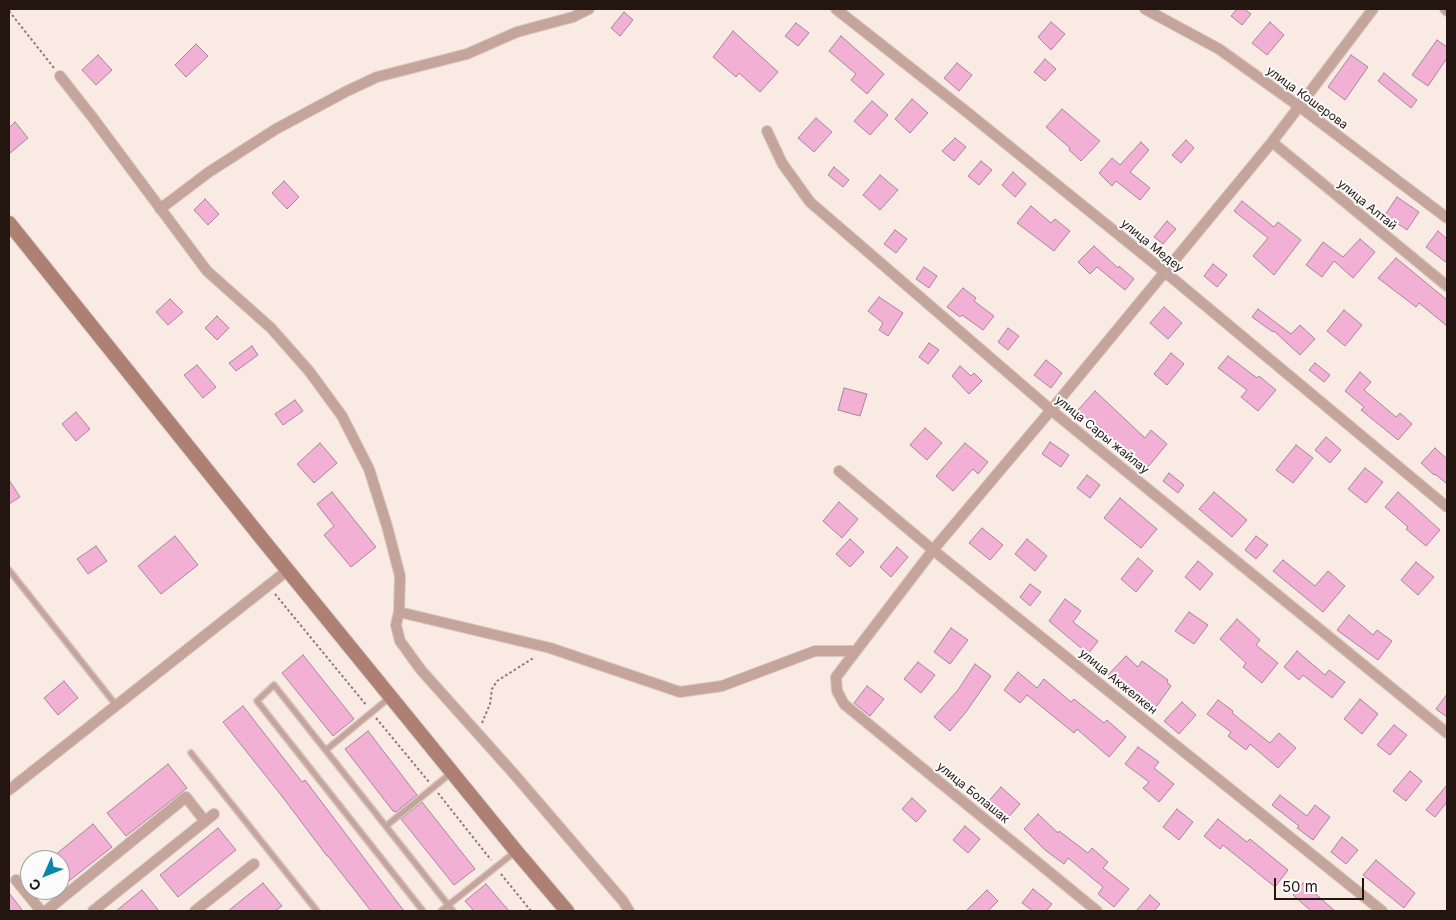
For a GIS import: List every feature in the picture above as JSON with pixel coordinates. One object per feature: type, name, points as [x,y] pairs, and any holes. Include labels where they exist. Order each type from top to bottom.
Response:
[{"type":"street","points":[[160,209],[209,172],[268,134],[377,77],[467,54],[517,32],[573,17],[589,9]]},
{"type":"street","name":"улица Медеу","points":[[836,9],[1165,272],[1447,507]]},
{"type":"street","name":"улица Кошерова","points":[[1145,9],[1219,49],[1300,107],[1447,218]]},
{"type":"street","points":[[399,612],[550,648],[680,692],[722,686],[815,651],[856,650],[933,550],[1272,142],[1373,9]]},
{"type":"street","points":[[60,76],[207,271],[271,328],[309,371],[342,416],[369,469],[388,526],[400,576],[399,612],[396,625],[400,641],[421,670],[514,774],[616,893],[629,911]]},
{"type":"street","name":"улица Сары жайлау","points":[[767,131],[782,164],[810,202],[1051,410],[1447,733]]},
{"type":"street","name":"улица Алтай","points":[[1272,142],[1447,286]]},
{"type":"street","points":[[9,223],[288,570],[567,911]]},
{"type":"street","name":"улица Акжелкен","points":[[839,471],[933,550],[1382,911]]},
{"type":"street","points":[[9,790],[288,570]]},
{"type":"street","name":"улица Болашак","points":[[856,650],[836,677],[837,691],[844,704],[1097,911]]},
{"type":"street","points":[[46,911],[186,797],[204,820]]},
{"type":"street","points":[[93,911],[204,820],[214,814]]},
{"type":"street","points":[[195,911],[254,864]]},
{"type":"street","points":[[16,880],[41,911]]},
{"type":"lane","points":[[9,570],[117,705]]},
{"type":"lane","points":[[422,911],[257,701],[274,685],[453,911]]},
{"type":"lane","points":[[326,750],[391,696]]},
{"type":"lane","points":[[191,753],[317,911]]},
{"type":"lane","points":[[386,826],[452,772]]},
{"type":"lane","points":[[441,911],[516,851]]},
{"type":"path","points":[[9,11],[60,76]]},
{"type":"path","points":[[268,586],[372,712],[531,911]]},
{"type":"path","points":[[476,732],[486,714],[492,689],[497,681],[550,648]]},
{"type":"building","points":[[1237,9],[1244,9],[1251,14],[1242,25],[1231,16]]},
{"type":"building","points":[[624,12],[633,20],[620,36],[611,28]]},
{"type":"building","points":[[1051,22],[1065,34],[1051,50],[1038,37]]},
{"type":"building","points":[[1270,22],[1284,35],[1267,55],[1252,43]]},
{"type":"building","points":[[796,23],[809,33],[798,46],[785,36]]},
{"type":"building","points":[[733,31],[778,72],[760,92],[739,73],[736,77],[713,57]]},
{"type":"building","points":[[841,36],[884,74],[867,94],[851,80],[856,74],[829,51]]},
{"type":"building","points":[[1437,40],[1447,47],[1447,58],[1428,86],[1412,75]]},
{"type":"building","points":[[196,44],[208,56],[186,77],[175,65]]},
{"type":"building","points":[[98,55],[112,70],[96,85],[82,70]]},
{"type":"building","points":[[1351,55],[1368,67],[1345,100],[1328,87]]},
{"type":"building","points":[[1045,59],[1056,69],[1045,81],[1034,72]]},
{"type":"building","points":[[957,63],[972,75],[959,91],[944,78]]},
{"type":"building","points":[[1384,73],[1417,100],[1411,108],[1378,81]]},
{"type":"building","points":[[912,99],[928,113],[910,133],[895,119]]},
{"type":"building","points":[[872,101],[888,115],[870,135],[854,121]]},
{"type":"building","points":[[1062,109],[1100,141],[1081,161],[1069,150],[1070,148],[1046,127]]},
{"type":"building","points":[[816,118],[832,132],[814,152],[798,138]]},
{"type":"building","points":[[15,122],[28,138],[9,154],[9,128]]},
{"type":"building","points":[[955,138],[966,147],[954,161],[942,151]]},
{"type":"building","points":[[1186,140],[1194,148],[1181,163],[1172,155]]},
{"type":"building","points":[[1141,142],[1149,150],[1130,172],[1150,188],[1140,200],[1116,181],[1112,186],[1099,173],[1112,158],[1120,165]]},
{"type":"building","points":[[981,161],[992,170],[979,185],[968,176]]},
{"type":"building","points":[[834,167],[849,180],[843,187],[828,175]]},
{"type":"building","points":[[1013,172],[1026,184],[1015,197],[1002,185]]},
{"type":"building","points":[[880,175],[898,190],[880,210],[863,195]]},
{"type":"building","points":[[284,181],[299,197],[287,209],[272,193]]},
{"type":"building","points":[[1397,197],[1419,212],[1407,230],[1385,215]]},
{"type":"building","points":[[205,199],[219,214],[208,225],[194,210]]},
{"type":"building","points":[[1242,201],[1274,227],[1278,222],[1301,240],[1274,275],[1253,256],[1268,238],[1234,211]]},
{"type":"building","points":[[1031,206],[1051,223],[1055,219],[1070,231],[1054,251],[1017,223]]},
{"type":"building","points":[[1167,221],[1176,229],[1163,244],[1154,237]]},
{"type":"building","points":[[895,230],[907,239],[896,253],[884,244]]},
{"type":"building","points":[[1438,231],[1447,239],[1447,263],[1426,247]]},
{"type":"building","points":[[1360,239],[1375,252],[1353,278],[1334,261],[1322,277],[1306,265],[1323,242],[1343,257]]},
{"type":"building","points":[[1094,246],[1118,268],[1119,266],[1134,279],[1125,290],[1097,267],[1090,274],[1078,262]]},
{"type":"building","points":[[1396,258],[1447,300],[1447,326],[1419,303],[1416,307],[1378,278]]},
{"type":"building","points":[[1213,264],[1227,275],[1217,287],[1204,276]]},
{"type":"building","points":[[924,267],[937,276],[929,288],[916,279]]},
{"type":"building","points":[[963,288],[976,298],[974,301],[994,316],[983,330],[947,307]]},
{"type":"building","points":[[879,297],[903,313],[888,336],[879,330],[883,323],[868,311]]},
{"type":"building","points":[[170,299],[183,312],[168,325],[156,312]]},
{"type":"building","points":[[1164,307],[1182,323],[1168,339],[1150,323]]},
{"type":"building","points":[[1258,309],[1291,334],[1300,325],[1315,339],[1300,355],[1274,331],[1252,317]]},
{"type":"building","points":[[1344,310],[1362,325],[1345,346],[1327,331]]},
{"type":"building","points":[[217,316],[229,328],[217,340],[205,328]]},
{"type":"building","points":[[1008,328],[1019,336],[1008,350],[998,342]]},
{"type":"building","points":[[929,343],[939,350],[928,364],[919,357]]},
{"type":"building","points":[[252,346],[258,355],[236,371],[229,363]]},
{"type":"building","points":[[1171,353],[1184,364],[1167,385],[1154,374]]},
{"type":"building","points":[[1228,356],[1257,378],[1259,376],[1276,390],[1258,411],[1241,397],[1247,390],[1218,368]]},
{"type":"building","points":[[1046,360],[1062,373],[1051,388],[1034,375]]},
{"type":"building","points":[[1315,363],[1330,375],[1324,382],[1309,370]]},
{"type":"building","points":[[197,365],[216,387],[203,398],[184,375]]},
{"type":"building","points":[[960,366],[971,376],[974,373],[982,381],[969,394],[952,376]]},
{"type":"building","points":[[1360,372],[1371,382],[1364,390],[1396,417],[1400,413],[1412,424],[1398,440],[1361,410],[1364,407],[1345,391]]},
{"type":"building","points":[[844,388],[867,394],[860,416],[838,410]]},
{"type":"building","points":[[1095,391],[1145,438],[1151,430],[1167,444],[1147,468],[1078,410]]},
{"type":"building","points":[[295,400],[303,411],[283,425],[275,414]]},
{"type":"building","points":[[76,412],[90,429],[76,441],[62,424]]},
{"type":"building","points":[[925,428],[942,443],[927,460],[910,445]]},
{"type":"building","points":[[1326,437],[1341,450],[1330,463],[1315,450]]},
{"type":"building","points":[[1050,442],[1069,455],[1061,467],[1042,454]]},
{"type":"building","points":[[320,443],[337,463],[314,483],[297,464]]},
{"type":"building","points":[[965,443],[988,462],[978,474],[973,469],[953,491],[936,476]]},
{"type":"building","points":[[1296,445],[1313,458],[1293,483],[1276,470]]},
{"type":"building","points":[[1435,448],[1447,459],[1447,484],[1421,463]]},
{"type":"building","points":[[1365,468],[1383,482],[1366,503],[1348,489]]},
{"type":"building","points":[[1169,473],[1184,485],[1178,493],[1163,481]]},
{"type":"building","points":[[1087,475],[1100,485],[1090,498],[1077,488]]},
{"type":"building","points":[[9,480],[20,497],[9,504]]},
{"type":"building","points":[[332,492],[376,547],[351,567],[324,535],[334,526],[317,504]]},
{"type":"building","points":[[1214,492],[1247,520],[1232,537],[1199,509]]},
{"type":"building","points":[[1398,492],[1440,530],[1426,546],[1385,507]]},
{"type":"building","points":[[1120,498],[1157,529],[1141,548],[1104,518]]},
{"type":"building","points":[[839,502],[858,519],[842,538],[823,521]]},
{"type":"building","points":[[982,528],[1003,545],[990,560],[969,543]]},
{"type":"building","points":[[175,536],[198,565],[161,594],[138,566]]},
{"type":"building","points":[[1256,536],[1268,545],[1256,559],[1245,550]]},
{"type":"building","points":[[850,539],[864,552],[850,567],[836,554]]},
{"type":"building","points":[[1027,539],[1047,556],[1035,571],[1015,554]]},
{"type":"building","points":[[96,546],[107,561],[88,574],[77,559]]},
{"type":"building","points":[[897,547],[908,557],[891,577],[880,567]]},
{"type":"building","points":[[1138,558],[1153,571],[1136,592],[1121,579]]},
{"type":"building","points":[[1283,560],[1315,586],[1328,571],[1345,586],[1323,612],[1273,571]]},
{"type":"building","points":[[1198,561],[1213,574],[1200,590],[1185,577]]},
{"type":"building","points":[[1416,562],[1434,577],[1418,595],[1401,580]]},
{"type":"building","points":[[1030,584],[1041,592],[1030,606],[1020,597]]},
{"type":"building","points":[[1065,599],[1081,611],[1073,622],[1098,641],[1088,654],[1049,621]]},
{"type":"building","points":[[1189,612],[1208,625],[1194,644],[1175,631]]},
{"type":"building","points":[[1349,615],[1373,635],[1377,630],[1392,641],[1378,660],[1337,630]]},
{"type":"building","points":[[1237,619],[1260,640],[1256,645],[1278,663],[1262,683],[1243,667],[1246,663],[1220,639]]},
{"type":"building","points":[[951,628],[968,640],[950,664],[934,652]]},
{"type":"building","points":[[1297,651],[1325,675],[1329,670],[1345,682],[1332,698],[1303,675],[1299,680],[1284,667]]},
{"type":"building","points":[[303,655],[354,719],[333,736],[282,673]]},
{"type":"building","points":[[1126,656],[1138,667],[1142,661],[1168,680],[1167,682],[1171,686],[1156,707],[1126,685],[1123,688],[1108,675]]},
{"type":"building","points":[[918,662],[935,675],[921,693],[904,679]]},
{"type":"building","points":[[975,664],[991,676],[950,731],[934,717],[958,690]]},
{"type":"building","points":[[1018,672],[1037,688],[1044,679],[1071,702],[1074,699],[1104,723],[1107,720],[1126,737],[1109,757],[1077,729],[1074,733],[1027,695],[1020,703],[1004,690]]},
{"type":"building","points":[[64,681],[78,698],[58,715],[44,698]]},
{"type":"building","points":[[867,686],[884,699],[870,716],[854,703]]},
{"type":"building","points":[[1447,694],[1447,717],[1436,709]]},
{"type":"building","points":[[1360,699],[1378,714],[1362,734],[1344,719]]},
{"type":"building","points":[[1218,700],[1270,743],[1279,733],[1296,748],[1278,768],[1250,744],[1246,750],[1228,736],[1231,732],[1207,714]]},
{"type":"building","points":[[1182,702],[1196,715],[1179,734],[1164,721]]},
{"type":"building","points":[[243,706],[302,782],[305,780],[404,911],[371,911],[327,856],[223,722]]},
{"type":"building","points":[[1394,725],[1407,735],[1390,755],[1377,745]]},
{"type":"building","points":[[368,731],[417,795],[396,812],[393,811],[345,749]]},
{"type":"building","points":[[1138,747],[1159,762],[1154,768],[1174,784],[1159,802],[1143,788],[1149,782],[1125,764]]},
{"type":"building","points":[[168,764],[187,788],[126,836],[107,813]]},
{"type":"building","points":[[1410,771],[1422,781],[1406,801],[1393,791]]},
{"type":"building","points":[[1447,785],[1447,802],[1435,817],[1426,810]]},
{"type":"building","points":[[1001,787],[1020,804],[1006,820],[987,803]]},
{"type":"building","points":[[1280,795],[1307,816],[1315,805],[1330,817],[1313,840],[1297,828],[1299,826],[1272,805]]},
{"type":"building","points":[[912,798],[926,811],[916,822],[902,809]]},
{"type":"building","points":[[422,802],[475,869],[454,885],[401,819]]},
{"type":"building","points":[[1177,809],[1193,822],[1179,840],[1163,827]]},
{"type":"building","points":[[1038,814],[1058,833],[1059,831],[1088,853],[1092,848],[1108,862],[1103,868],[1129,889],[1114,907],[1098,894],[1103,887],[1068,858],[1064,864],[1045,850],[1024,829]]},
{"type":"building","points":[[1218,819],[1247,842],[1250,839],[1288,870],[1275,887],[1223,845],[1220,849],[1204,836]]},
{"type":"building","points":[[93,824],[112,847],[70,880],[70,850],[61,850]]},
{"type":"building","points":[[965,826],[980,839],[968,853],[953,840]]},
{"type":"building","points":[[218,828],[236,850],[178,897],[160,875]]},
{"type":"building","points":[[1342,837],[1358,850],[1346,864],[1331,852]]},
{"type":"building","points":[[1376,860],[1415,893],[1404,908],[1363,875]]},
{"type":"building","points":[[263,883],[282,906],[275,911],[228,911]]},
{"type":"building","points":[[1303,883],[1335,911],[1311,911],[1293,895]]},
{"type":"building","points":[[486,884],[509,911],[474,911],[465,901]]},
{"type":"building","points":[[1033,889],[1052,904],[1046,911],[1033,911],[1022,903]]},
{"type":"building","points":[[142,890],[159,911],[116,911]]},
{"type":"building","points":[[987,890],[998,901],[988,911],[966,911]]},
{"type":"building","points":[[9,893],[23,911],[9,911]]},
{"type":"building","points":[[1150,895],[1160,904],[1154,911],[1136,911]]}]
